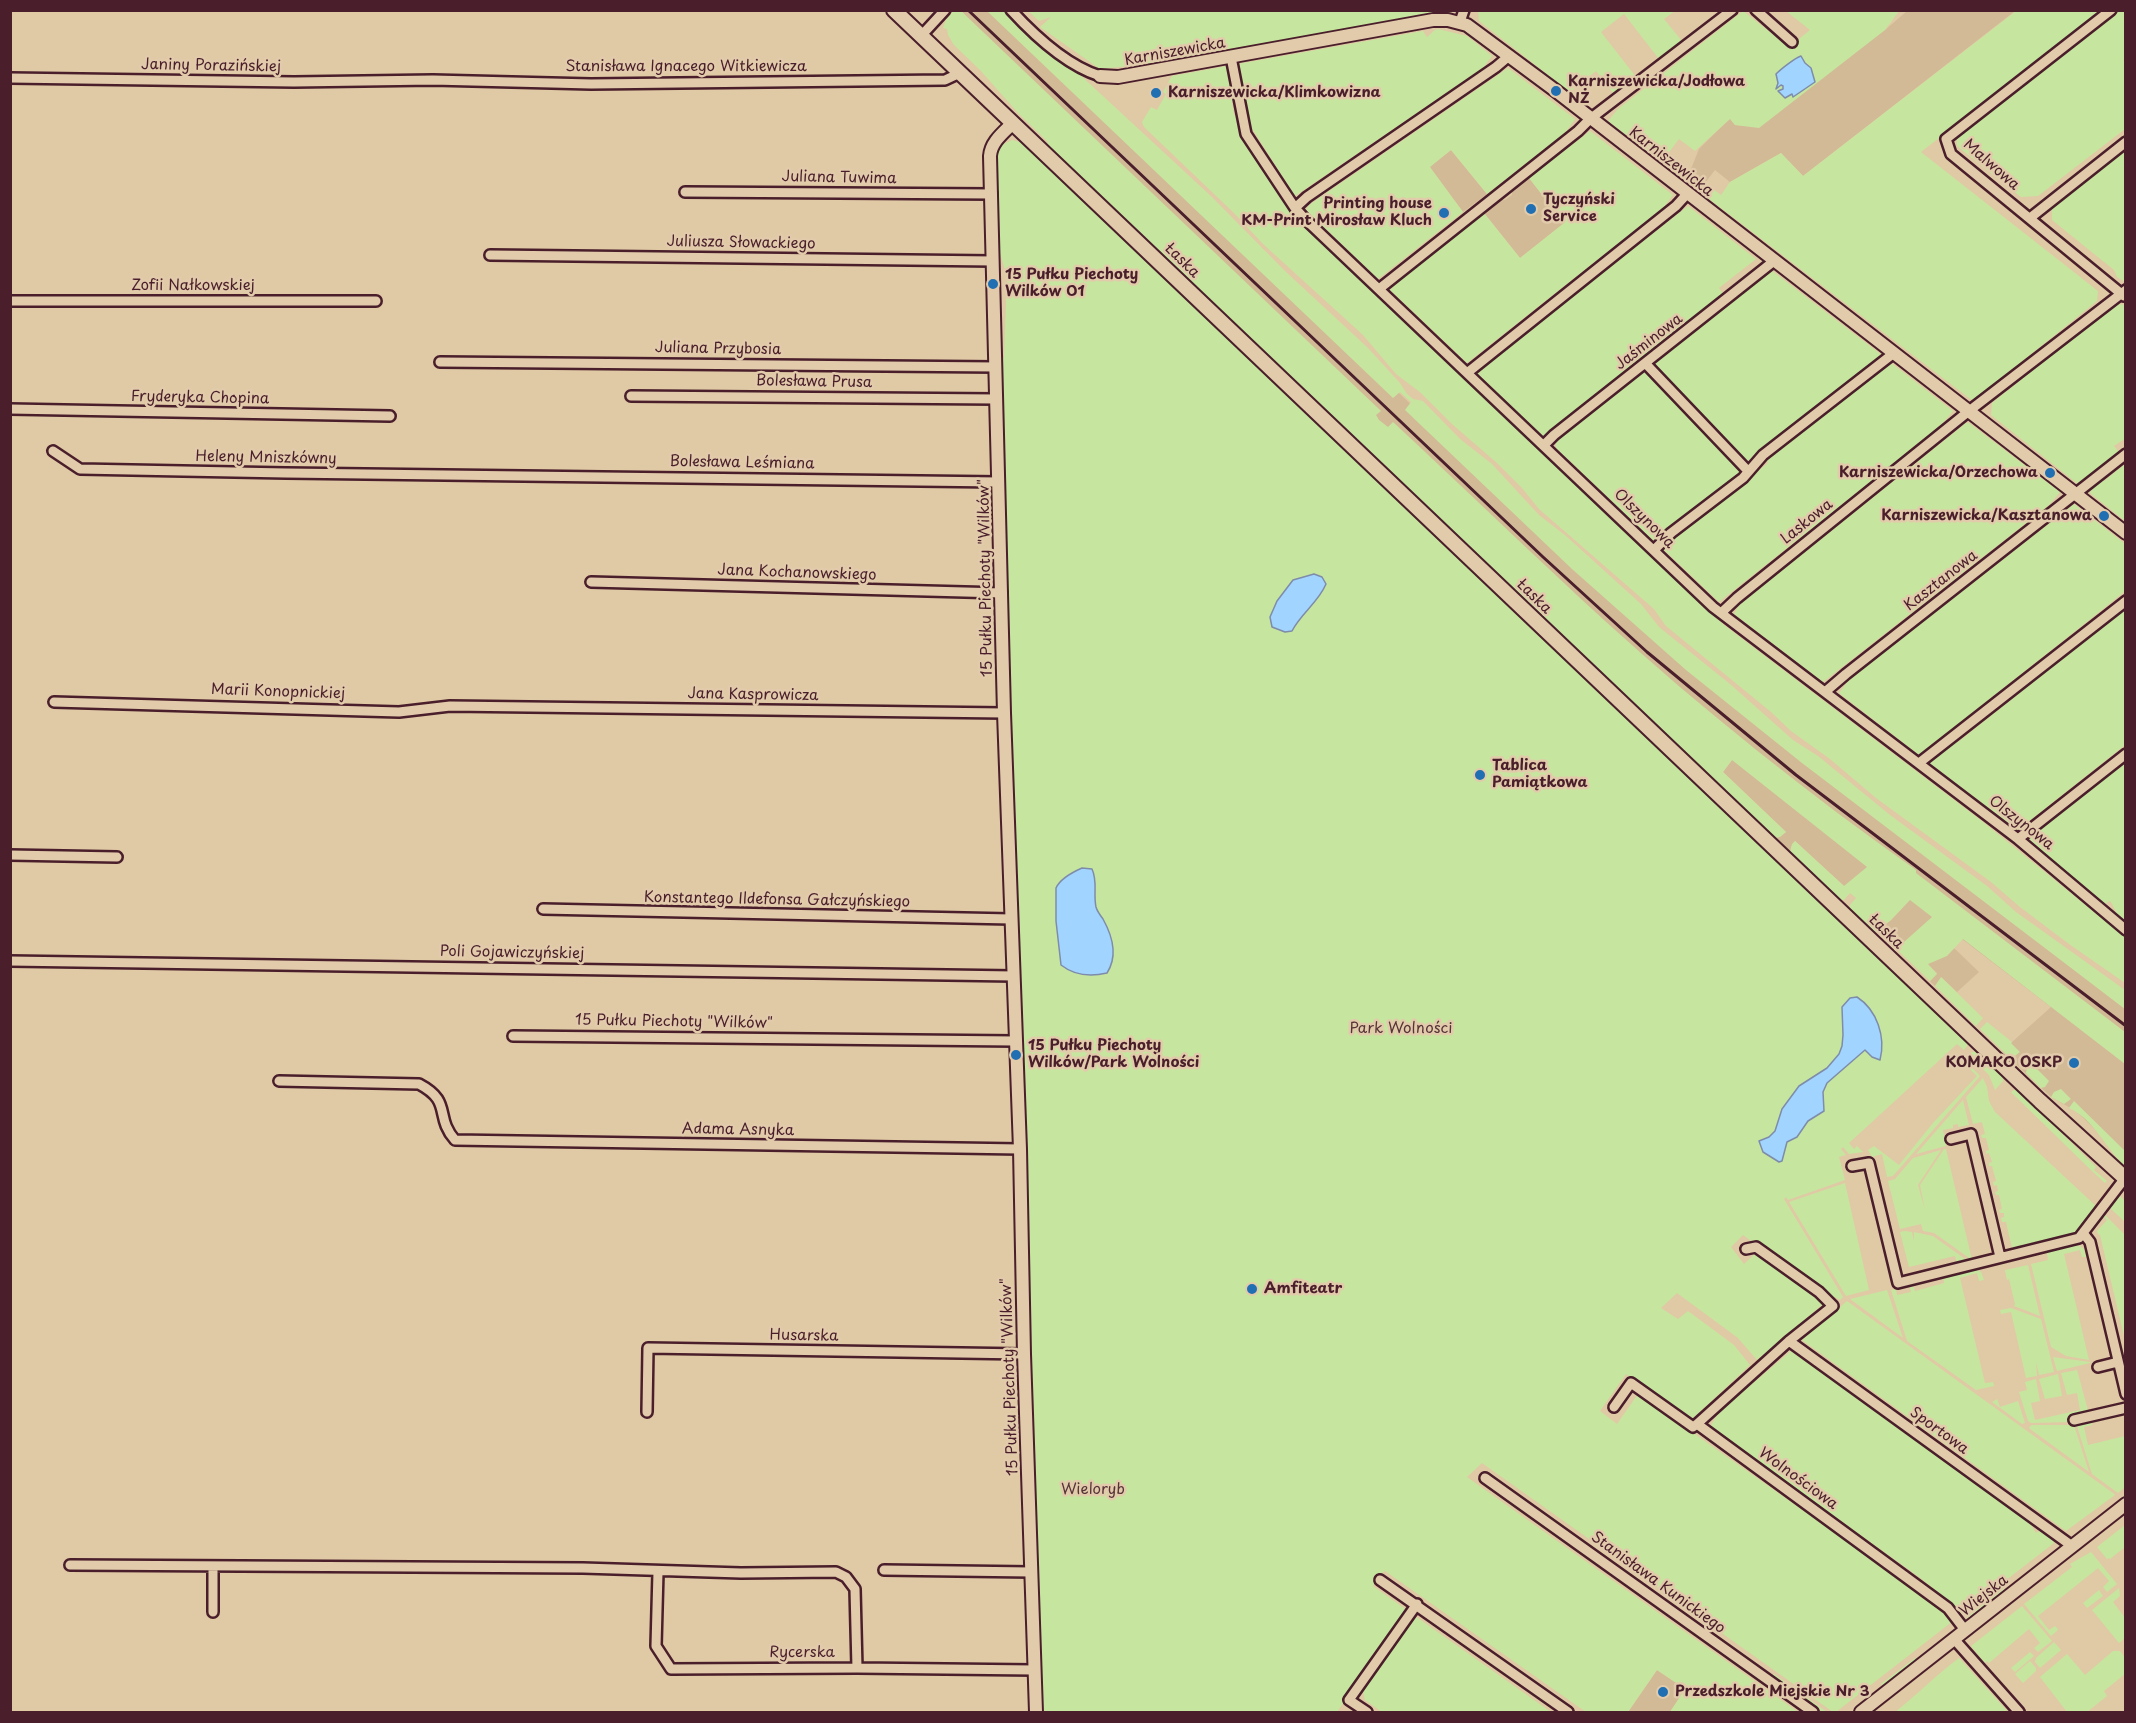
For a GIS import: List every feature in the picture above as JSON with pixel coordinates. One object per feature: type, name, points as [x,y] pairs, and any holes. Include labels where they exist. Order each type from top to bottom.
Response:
[{"type":"main road","name":"Łaska","points":[[894,10],[2020,1083],[2125,1179]]},
{"type":"street","points":[[921,36],[945,10]]},
{"type":"street","name":"Karniszewicka","points":[[1011,10],[1035,35],[1083,69],[1100,76],[1118,78],[1462,16],[1509,56],[2126,533]]},
{"type":"street","points":[[1378,289],[1578,131],[1590,119],[1731,10]]},
{"type":"street","points":[[1756,10],[1792,42]]},
{"type":"street","name":"Malwowa","points":[[2111,10],[1946,139],[1951,154],[2124,293]]},
{"type":"street","points":[[1295,208],[1307,197],[1487,74],[1509,56]]},
{"type":"street","name":"Olszynowa","points":[[1231,57],[1246,134],[1295,208],[1378,289],[1721,613],[2018,839],[2126,930]]},
{"type":"street","name":"Stanisława Ignacego Witkiewicza","points":[[411,80],[591,84],[945,80],[960,73]]},
{"type":"street","name":"Janiny Porazińskiej","points":[[10,78],[294,82],[411,80]]},
{"type":"street","name":"15 Pułku Piechoty \"Wilków\"","points":[[1013,123],[990,149],[1004,713],[1020,1149],[1030,1572],[1036,1713]]},
{"type":"street","points":[[2030,218],[2126,142]]},
{"type":"street","name":"Juliana Tuwima","points":[[685,192],[992,194]]},
{"type":"street","points":[[1467,373],[1688,194]]},
{"type":"street","name":"Juliusza Słowackiego","points":[[490,255],[993,261]]},
{"type":"street","name":"Jaśminowa","points":[[1544,446],[1554,435],[1774,261]]},
{"type":"street","name":"Laskowa","points":[[1721,613],[1969,411],[2124,293]]},
{"type":"street","name":"Zofii Nałkowskiej","points":[[10,301],[376,301]]},
{"type":"street","points":[[1654,550],[1671,533],[1749,471],[1762,455],[1894,353]]},
{"type":"street","name":"Juliana Przybosia","points":[[440,362],[996,367]]},
{"type":"street","points":[[1646,364],[1749,471]]},
{"type":"street","name":"Bolesława Prusa","points":[[631,396],[996,399]]},
{"type":"street","name":"Fryderyka Chopina","points":[[10,409],[390,416]]},
{"type":"street","name":"Heleny Mniszkówny","points":[[53,452],[80,469],[484,476]]},
{"type":"street","name":"Kasztanowa","points":[[1825,692],[2126,454]]},
{"type":"street","name":"Bolesława Leśmiana","points":[[484,476],[999,482]]},
{"type":"street","name":"Jana Kochanowskiego","points":[[591,582],[1002,593]]},
{"type":"street","points":[[1919,764],[2126,601]]},
{"type":"street","name":"Marii Konopnickiej","points":[[54,702],[399,712],[450,706],[501,707]]},
{"type":"street","name":"Jana Kasprowicza","points":[[501,707],[1004,713]]},
{"type":"street","points":[[2018,839],[2125,755]]},
{"type":"street","points":[[10,855],[117,857]]},
{"type":"street","name":"Konstantego Ildefonsa Gałczyńskiego","points":[[543,909],[1011,919]]},
{"type":"street","name":"Poli Gojawiczyńskiej","points":[[10,961],[1014,976]]},
{"type":"street","name":"15 Pułku Piechoty \"Wilków\"","points":[[513,1036],[1015,1041]]},
{"type":"street","name":"Adama Asnyka","points":[[279,1080],[419,1084],[432,1091],[440,1100],[447,1130],[455,1140],[1020,1149]]},
{"type":"street","points":[[1951,1139],[1971,1134],[2000,1257]]},
{"type":"street","points":[[1852,1166],[1869,1163],[1898,1283],[2079,1238],[2125,1179]]},
{"type":"street","points":[[2083,1233],[2090,1242],[2126,1394]]},
{"type":"street","points":[[1697,1424],[1789,1341],[1833,1306],[1819,1292],[1756,1247],[1746,1249]]},
{"type":"street","name":"Sportowa","points":[[1789,1341],[2072,1546]]},
{"type":"street","name":"Husarska","points":[[647,1412],[648,1348],[1024,1354]]},
{"type":"street","points":[[2098,1367],[2118,1362]]},
{"type":"street","name":"Wolnościowa","points":[[1614,1407],[1631,1383],[1694,1427],[1697,1424],[1948,1608],[1965,1630]]},
{"type":"street","points":[[2074,1420],[2126,1408]]},
{"type":"street","name":"Stanisława Kunickiego","points":[[1485,1478],[1814,1713]]},
{"type":"street","name":"Wiejska","points":[[1861,1713],[2126,1504]]},
{"type":"street","points":[[70,1565],[836,1572],[846,1577],[855,1589],[858,1668]]},
{"type":"street","points":[[213,1566],[213,1612]]},
{"type":"street","points":[[884,1570],[1030,1572]]},
{"type":"street","name":"Rycerska","points":[[658,1572],[656,1646],[671,1669],[1034,1670]]},
{"type":"street","points":[[1380,1580],[1568,1713]]},
{"type":"street","points":[[1367,1713],[1349,1700],[1417,1604]]},
{"type":"street","points":[[1954,1639],[2019,1713]]},
{"type":"shaded area","points":[[961,11],[997,11],[1561,547],[1854,796],[2125,1009],[2125,1166],[2104,1138],[2076,1111],[2051,1097],[2002,1051],[2051,1007],[1962,939],[1954,948],[1979,972],[1957,992],[1942,978],[1935,986],[1930,981],[1937,973],[1893,932],[1886,939],[1877,931],[1891,920],[1909,900],[1844,886],[1795,841],[1790,853],[1774,838],[1786,832],[1723,772],[1732,760],[1525,568]]},
{"type":"shaded area","points":[[1907,11],[2015,11],[1803,176],[1781,153],[1730,182],[1715,170],[1705,183],[1698,183],[1689,174],[1699,149],[1730,118],[1735,125],[1746,126],[1885,30]]},
{"type":"shaded area","points":[[1451,150],[1487,194],[1463,212],[1429,167]]},
{"type":"shaded area","points":[[1529,178],[1565,223],[1520,258],[1484,213],[1512,195],[1512,191]]},
{"type":"shaded area","name":"Przedszkole Miejskie Nr 3","points":[[1657,1670],[1686,1689],[1670,1712],[1628,1712]]},
{"type":"green space","points":[[953,11],[961,11],[1381,411],[1376,415],[1379,420],[1388,427],[1393,422],[1642,654],[1796,781],[1916,870],[1916,873],[2125,1032],[2125,1064],[1963,939],[1947,956],[1928,964],[1937,974],[1930,981],[1886,939],[1893,932],[1904,942],[1932,917],[1910,900],[1891,920],[1873,933],[1850,911],[1850,905],[1856,898],[1850,893],[1844,900],[1839,900],[1790,853],[1792,844],[1795,841],[1844,886],[1867,867],[1732,760],[1723,772],[1786,832],[1774,838],[1046,145],[1048,142],[954,45],[947,29],[943,28]]},
{"type":"green space","points":[[987,11],[1005,11],[1039,46],[1077,72],[1212,197],[1285,271],[1368,348],[1407,394],[1413,399],[1423,401],[1460,439],[1492,464],[1539,515],[1566,536],[1641,604],[1659,627],[1730,684],[1793,740],[1818,756],[1890,815],[1987,886],[2016,912],[2125,990],[2125,1009],[1802,763],[1686,670],[1572,569],[1405,410],[1411,402],[1400,392],[1393,398]]},
{"type":"green space","points":[[1028,11],[1448,11],[1138,65],[1100,69],[1040,27],[1051,17],[1039,21]]},
{"type":"green space","points":[[1478,11],[1675,11],[1664,19],[1682,41],[1659,59],[1624,14],[1601,32],[1636,77],[1614,94],[1596,71],[1570,92],[1479,21]]},
{"type":"green space","points":[[1743,11],[1789,47],[1810,30],[1786,11],[1899,11],[1885,30],[1759,128],[1735,125],[1730,119],[1695,151],[1679,139],[1667,155],[1690,174],[1685,180],[1608,121],[1618,109]]},
{"type":"green space","points":[[2016,11],[2103,11],[1921,152],[2098,291],[2097,301],[1973,401],[1696,189],[1700,184],[1705,183],[1721,195],[1730,182],[1781,153],[1803,176]]},
{"type":"green space","points":[[2116,11],[2125,11],[2126,59],[2123,60],[2126,64],[2125,129],[2038,196],[2021,197],[1957,146],[1957,135],[2028,80],[2031,81],[2037,76],[2035,74],[2060,54],[2063,55],[2069,51],[2068,48],[2092,29],[2096,30],[2102,26],[2100,23]]},
{"type":"green space","points":[[1438,29],[1467,36],[1492,56],[1483,68],[1295,196],[1251,127],[1238,64],[1423,31],[1427,37]]},
{"type":"green space","points":[[1227,66],[1234,101],[1232,102],[1234,115],[1240,135],[1293,216],[1724,625],[1983,822],[2125,937],[2125,983],[2069,944],[1991,882],[1876,798],[1830,759],[1791,731],[1666,626],[1654,609],[1539,509],[1497,463],[1452,424],[1421,393],[1396,374],[1363,335],[1263,244],[1144,127],[1142,122],[1151,107],[1157,110],[1172,76]]},
{"type":"green space","points":[[1508,68],[1575,119],[1565,133],[1487,194],[1451,150],[1430,167],[1463,212],[1378,279],[1306,210],[1309,205]]},
{"type":"green space","points":[[1590,131],[1673,195],[1663,208],[1467,363],[1390,290],[1401,278],[1484,213],[1520,258],[1564,223],[1529,178]]},
{"type":"green space","name":"Park Wolności","points":[[1012,140],[1031,148],[1968,1041],[1964,1050],[1957,1044],[1849,1143],[1854,1149],[1857,1146],[1863,1152],[1849,1154],[1843,1147],[1841,1149],[1846,1155],[1839,1157],[1845,1180],[1788,1200],[1786,1197],[1784,1199],[1843,1297],[1840,1300],[1835,1297],[1831,1298],[1743,1235],[1731,1247],[1744,1264],[1756,1253],[1816,1295],[1823,1304],[1757,1360],[1738,1338],[1677,1293],[1661,1308],[1678,1319],[1688,1311],[1734,1345],[1750,1365],[1690,1421],[1626,1374],[1600,1411],[1617,1424],[1638,1394],[1944,1610],[1953,1621],[1836,1712],[1482,1463],[1467,1477],[1798,1712],[1670,1712],[1685,1689],[1657,1670],[1628,1712],[1586,1712],[1385,1571],[1373,1586],[1408,1611],[1337,1712],[1041,1712],[1001,359],[1004,358],[1007,277],[1000,253],[1000,243],[997,242],[995,154],[1000,146]]},
{"type":"green space","points":[[2125,149],[2125,282],[2117,277],[2114,270],[2052,220],[2052,207]]},
{"type":"green space","points":[[1688,206],[1756,259],[1719,288],[1724,295],[1544,437],[1478,374],[1485,365]]},
{"type":"green space","points":[[1771,270],[1883,356],[1747,462],[1656,367],[1656,362]]},
{"type":"green space","points":[[2119,304],[2125,305],[2126,438],[2114,446],[2119,452],[2078,484],[1991,415],[1992,403],[2085,329],[2083,326],[2107,309]]},
{"type":"green space","points":[[1890,362],[1953,411],[1943,423],[1719,602],[1662,548],[1672,536],[1768,463],[1766,459]]},
{"type":"green space","points":[[1645,370],[1741,472],[1740,476],[1729,482],[1728,486],[1655,542],[1556,448],[1556,443],[1565,433]]},
{"type":"green space","points":[[1966,423],[2060,492],[2049,505],[1823,682],[1734,614],[1739,605]]},
{"type":"green space","points":[[2125,464],[2125,521],[2090,493],[2092,487],[2102,479],[2104,481]]},
{"type":"green space","points":[[2074,504],[2125,544],[2125,591],[2103,609],[1919,755],[1839,693],[1849,680]]},
{"type":"green space","points":[[2125,609],[2125,745],[2018,830],[1937,769],[1932,768],[1931,760],[1956,741],[1958,742]]},
{"type":"green space","points":[[2123,764],[2126,768],[2125,926],[2110,901],[2103,905],[2029,839]]},
{"type":"green space","points":[[1941,977],[1983,1018],[1976,1026],[1935,986]]},
{"type":"green space","points":[[1987,1022],[2012,1042],[2020,1052],[2011,1059],[1980,1029]]},
{"type":"green space","points":[[1978,1051],[2002,1074],[2003,1081],[1995,1090],[1989,1075],[1969,1055]]},
{"type":"green space","points":[[1964,1060],[1980,1076],[1893,1176],[1887,1177],[1882,1154],[1872,1157],[1868,1150],[1874,1146],[1899,1165],[1933,1123],[1977,1076],[1963,1062]]},
{"type":"green space","points":[[2031,1063],[2049,1081],[2045,1087],[2041,1088],[2026,1073]]},
{"type":"green space","points":[[1983,1078],[1989,1101],[1995,1112],[2097,1207],[2073,1235],[2006,1252],[2003,1250],[2012,1248],[2006,1222],[2002,1222],[2001,1218],[2004,1217],[2004,1213],[2000,1213],[1999,1210],[2002,1209],[1999,1195],[1995,1192],[1998,1191],[1997,1185],[1994,1186],[1993,1182],[1996,1181],[1992,1166],[1989,1166],[1992,1162],[1989,1153],[1986,1154],[1989,1150],[1986,1138],[1982,1138],[1981,1135],[1985,1134],[1982,1122],[1973,1124],[1966,1097]]},
{"type":"green space","points":[[2061,1089],[2071,1099],[2064,1104],[2051,1097],[2054,1092]]},
{"type":"green space","points":[[2018,1090],[2096,1167],[2094,1170],[2107,1181],[2105,1183],[2011,1092]]},
{"type":"green space","points":[[1963,1100],[1969,1125],[1958,1127],[1958,1124],[1953,1125],[1953,1128],[1943,1130],[1946,1146],[1916,1154]]},
{"type":"green space","points":[[2074,1101],[2125,1151],[2125,1166],[2093,1127],[2069,1108]]},
{"type":"green space","points":[[1946,1149],[1972,1260],[1934,1233],[1923,1231],[1921,1224],[1900,1229],[1888,1181],[1895,1179],[1913,1158],[1941,1150],[1918,1185],[1925,1210],[1920,1185]]},
{"type":"green space","points":[[1845,1183],[1869,1290],[1846,1296],[1789,1202]]},
{"type":"green space","points":[[2119,1195],[2125,1201],[2125,1222],[2109,1207]]},
{"type":"green space","points":[[2103,1213],[2125,1235],[2125,1340],[2100,1235],[2097,1231],[2107,1220],[2101,1214]]},
{"type":"green space","points":[[1900,1232],[1912,1232],[1914,1241],[1914,1232],[1933,1236],[1968,1261],[1957,1264],[1955,1256],[1909,1267]]},
{"type":"green space","points":[[2078,1245],[2084,1249],[2086,1257],[2082,1257],[2080,1250],[2064,1254],[2089,1360],[2066,1356],[2051,1347],[2031,1264],[2048,1260],[2047,1252]]},
{"type":"green space","points":[[2028,1265],[2040,1316],[2014,1306],[2009,1279],[2007,1280],[2005,1270]]},
{"type":"green space","points":[[1976,1269],[1981,1272],[1984,1280],[1979,1281],[1977,1273],[1960,1278],[1985,1383],[1993,1382],[1994,1386],[1976,1390],[1907,1341],[1891,1290],[1896,1289],[1897,1295],[1911,1292],[1910,1287],[1914,1287],[1915,1291],[1944,1283],[1943,1277]]},
{"type":"green space","points":[[1887,1290],[1903,1338],[1850,1299]]},
{"type":"green space","points":[[1847,1301],[2115,1495],[2066,1531],[1802,1340]]},
{"type":"green space","points":[[2011,1308],[2041,1319],[2054,1372],[2039,1375],[2036,1362],[2037,1376],[2026,1378],[2011,1312],[2001,1314],[2000,1310]]},
{"type":"green space","points":[[1791,1351],[2029,1522],[2036,1533],[2041,1530],[2054,1543],[1961,1615],[1949,1601],[1919,1577],[1710,1427],[1719,1412]]},
{"type":"green space","points":[[2053,1357],[2090,1362],[2090,1363],[2057,1371]]},
{"type":"green space","points":[[2077,1370],[2089,1414],[2072,1422],[2031,1423],[2028,1421],[2019,1392],[2027,1390],[2025,1382],[2036,1379],[2040,1401],[2031,1403],[2035,1420],[2080,1410],[2077,1393],[2067,1395],[2061,1373]]},
{"type":"green space","points":[[2058,1374],[2062,1396],[2045,1399],[2039,1379]]},
{"type":"green space","points":[[1997,1399],[2000,1407],[2018,1401],[2025,1423],[2022,1424],[1992,1402]]},
{"type":"green space","points":[[2090,1418],[2092,1425],[2084,1427],[2088,1445],[2125,1436],[2125,1487],[2118,1493],[2092,1474],[2076,1423]]},
{"type":"green space","points":[[2032,1425],[2074,1425],[2089,1472],[2030,1429]]},
{"type":"green space","points":[[2125,1525],[2125,1547],[2107,1559],[2097,1547]]},
{"type":"green space","points":[[2091,1552],[2117,1584],[2107,1592],[2103,1587],[2109,1581],[2098,1568],[2038,1616],[2049,1630],[2055,1626],[2058,1629],[2051,1636],[2024,1604],[2072,1567],[2070,1564]]},
{"type":"green space","points":[[2003,1588],[2006,1591],[1967,1619],[1967,1617]]},
{"type":"green space","points":[[2119,1588],[2120,1596],[2113,1602],[2125,1618],[2125,1638],[2119,1643],[2092,1610]]},
{"type":"green space","points":[[2099,1590],[2103,1596],[2087,1608],[2083,1603]]},
{"type":"green space","points":[[2022,1606],[2052,1641],[2038,1652],[2034,1648],[2040,1643],[2029,1629],[1989,1663],[1987,1661],[1985,1663],[1971,1646]]},
{"type":"green space","points":[[1414,1616],[1551,1712],[1382,1712],[1365,1700],[1363,1691]]},
{"type":"green space","points":[[2054,1642],[2061,1650],[2040,1668],[2035,1662],[2036,1658]]},
{"type":"green space","points":[[2113,1651],[2120,1651],[2125,1658],[2125,1674],[2104,1691],[2107,1696],[2087,1712],[2067,1712],[2040,1677],[2067,1654],[2085,1675]]},
{"type":"green space","points":[[2030,1652],[2034,1656],[2015,1672],[2011,1668]]},
{"type":"green space","points":[[1915,1658],[1917,1661],[1883,1687],[1881,1684]]},
{"type":"green space","points":[[1959,1658],[2008,1712],[1895,1712],[1942,1671]]},
{"type":"green space","points":[[2030,1661],[2036,1671],[2023,1683],[2015,1674]]},
{"type":"green space","points":[[1774,1674],[1827,1712],[1823,1712],[1772,1677]]},
{"type":"water","points":[[1801,56],[1811,68],[1815,82],[1793,97],[1792,94],[1785,98],[1778,91],[1783,89],[1783,86],[1776,89],[1778,83],[1776,74]]},
{"type":"water","points":[[1314,574],[1322,577],[1326,584],[1319,597],[1292,631],[1285,632],[1272,627],[1270,617],[1277,601],[1293,580]]},
{"type":"water","points":[[1082,868],[1092,869],[1095,878],[1096,907],[1112,940],[1112,960],[1107,973],[1083,975],[1061,965],[1056,921],[1056,888],[1064,879]]},
{"type":"water","points":[[1857,997],[1870,1009],[1881,1033],[1880,1060],[1872,1057],[1865,1050],[1827,1083],[1823,1092],[1824,1111],[1808,1121],[1797,1137],[1787,1142],[1782,1161],[1779,1162],[1763,1152],[1759,1141],[1769,1137],[1775,1131],[1782,1109],[1799,1086],[1827,1068],[1839,1054],[1843,1035],[1842,1007],[1850,998]]},
{"type":"railway","points":[[968,10],[1543,557],[1647,652],[1796,775],[2126,1026]]},
{"type":"place","name":"Karniszewicka/Jodłowa NŻ","points":[[1556,91]]},
{"type":"place","name":"Karniszewicka/Klimkowizna","points":[[1156,93]]},
{"type":"place","name":"Tyczyński Service","points":[[1531,209]]},
{"type":"place","name":"Printing house KM-Print Mirosław Kluch","points":[[1444,213]]},
{"type":"place","name":"15 Pułku Piechoty Wilków 01","points":[[993,284]]},
{"type":"place","name":"Karniszewicka/Orzechowa","points":[[2050,473]]},
{"type":"place","name":"Karniszewicka/Kasztanowa","points":[[2104,516]]},
{"type":"place","name":"Tablica Pamiątkowa","points":[[1480,775]]},
{"type":"place","name":"15 Pułku Piechoty Wilków/Park Wolności","points":[[1016,1055]]},
{"type":"place","name":"KOMAKO OSKP","points":[[2074,1063]]},
{"type":"place","name":"Amfiteatr","points":[[1252,1289]]},
{"type":"place","name":"Przedszkole Miejskie Nr 3","points":[[1663,1692]]},
{"type":"park label","name":"Wieloryb","points":[[1093,1490]]}]
